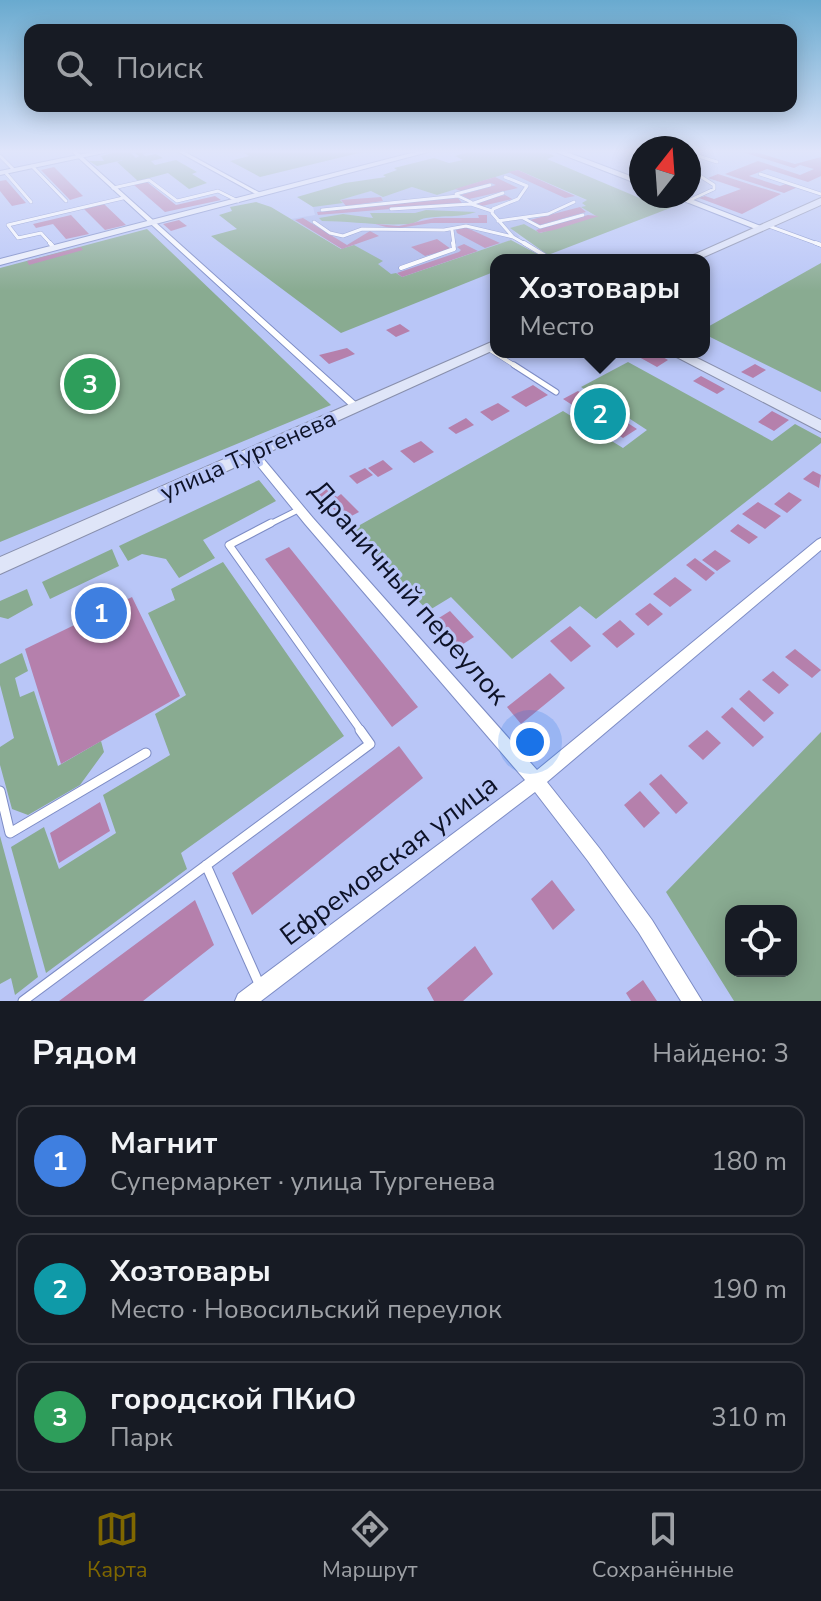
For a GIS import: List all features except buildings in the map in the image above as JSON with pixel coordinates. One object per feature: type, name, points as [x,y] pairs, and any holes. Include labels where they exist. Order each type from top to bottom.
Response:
[{"type":"main road","points":[[701,254],[821,201]]},
{"type":"main road","name":"улица Тургенева","points":[[0,566],[490,347]]},
{"type":"main road","points":[[686,358],[821,427]]},
{"type":"street","points":[[123,198],[356,407]]},
{"type":"street","points":[[0,262],[251,198]]},
{"type":"street","points":[[701,205],[764,226]]},
{"type":"street","name":"Драничный переулок","points":[[253,453],[538,780],[604,865],[692,1001]]},
{"type":"street","name":"Ефремовская улица","points":[[245,1001],[538,780],[821,543]]},
{"type":"lane","points":[[28,198],[31,202]]},
{"type":"lane","points":[[63,198],[66,201]]},
{"type":"lane","points":[[54,248],[41,233],[18,238],[8,225],[123,198]]},
{"type":"lane","points":[[231,198],[238,201]]},
{"type":"lane","points":[[322,210],[441,198]]},
{"type":"lane","points":[[461,198],[492,211],[513,237],[542,254]]},
{"type":"lane","points":[[391,209],[471,203],[488,198]]},
{"type":"lane","points":[[492,211],[519,198]]},
{"type":"lane","points":[[498,221],[523,218],[574,202]]},
{"type":"lane","points":[[523,218],[540,227],[583,215]]},
{"type":"lane","points":[[314,222],[330,233],[343,236],[370,228],[452,230],[466,226],[513,237]]},
{"type":"lane","points":[[764,226],[821,245]]},
{"type":"lane","points":[[401,268],[454,249],[452,230]]},
{"type":"lane","points":[[509,358],[556,392]]},
{"type":"lane","points":[[23,1001],[370,744],[229,545],[300,509]]},
{"type":"lane","points":[[0,791],[10,833],[146,753]]},
{"type":"lane","points":[[206,865],[261,989]]},
{"type":"shaded area","points":[[347,198],[581,198],[588,201],[588,212],[597,216],[540,233],[524,224],[511,228],[520,237],[402,277],[391,275],[377,264],[382,261],[342,249],[291,219],[315,215],[313,207]]},
{"type":"green space","points":[[298,198],[348,198],[340,200],[343,203],[313,207]]},
{"type":"green space","points":[[582,198],[629,198],[629,208],[670,208],[551,254],[510,228],[524,224],[540,233],[596,216],[581,207],[586,206],[582,203],[587,200]]},
{"type":"green space","points":[[256,202],[271,207],[341,249],[354,245],[383,261],[378,264],[391,274],[402,277],[511,240],[537,254],[490,254],[490,273],[341,333],[211,236],[237,229],[219,215],[232,211],[230,207]]},
{"type":"green space","points":[[426,210],[476,212],[426,218],[411,224],[322,221],[319,218],[343,214],[373,218],[370,213],[415,213]]},
{"type":"green space","points":[[147,229],[331,405],[0,542],[0,268]]},
{"type":"green space","points":[[821,263],[821,392],[710,337],[710,326]]},
{"type":"green space","points":[[628,362],[772,441],[795,424],[821,438],[821,443],[596,619],[580,606],[512,659],[451,597],[428,611],[351,530],[563,411],[623,448],[647,430],[581,387]]},
{"type":"green space","points":[[259,480],[276,501],[203,540],[215,558],[179,578],[166,559],[142,554],[128,561],[119,546]]},
{"type":"green space","points":[[112,549],[119,566],[50,599],[42,582]]},
{"type":"green space","points":[[223,562],[344,736],[181,853],[187,869],[46,973],[11,847],[44,827],[59,869],[116,833],[103,795],[170,755],[155,714],[186,695],[148,613],[175,600],[171,589]]},
{"type":"green space","points":[[27,589],[33,605],[8,619],[0,617],[0,601]]},
{"type":"green space","points":[[22,653],[28,671],[15,678],[20,697],[34,691],[58,766],[101,741],[104,752],[80,785],[28,815],[12,809],[0,765],[0,747],[14,738],[0,685],[0,664]]},
{"type":"green space","points":[[821,732],[821,1001],[734,1001],[666,892]]},
{"type":"green space","points":[[0,836],[38,977],[15,995],[11,978],[0,984]]},
{"type":"place","name":"городской ПКиО","points":[[90,384]]},
{"type":"place","name":"Хозтовары","points":[[600,414]]},
{"type":"place","name":"Магнит","points":[[101,613]]}]
